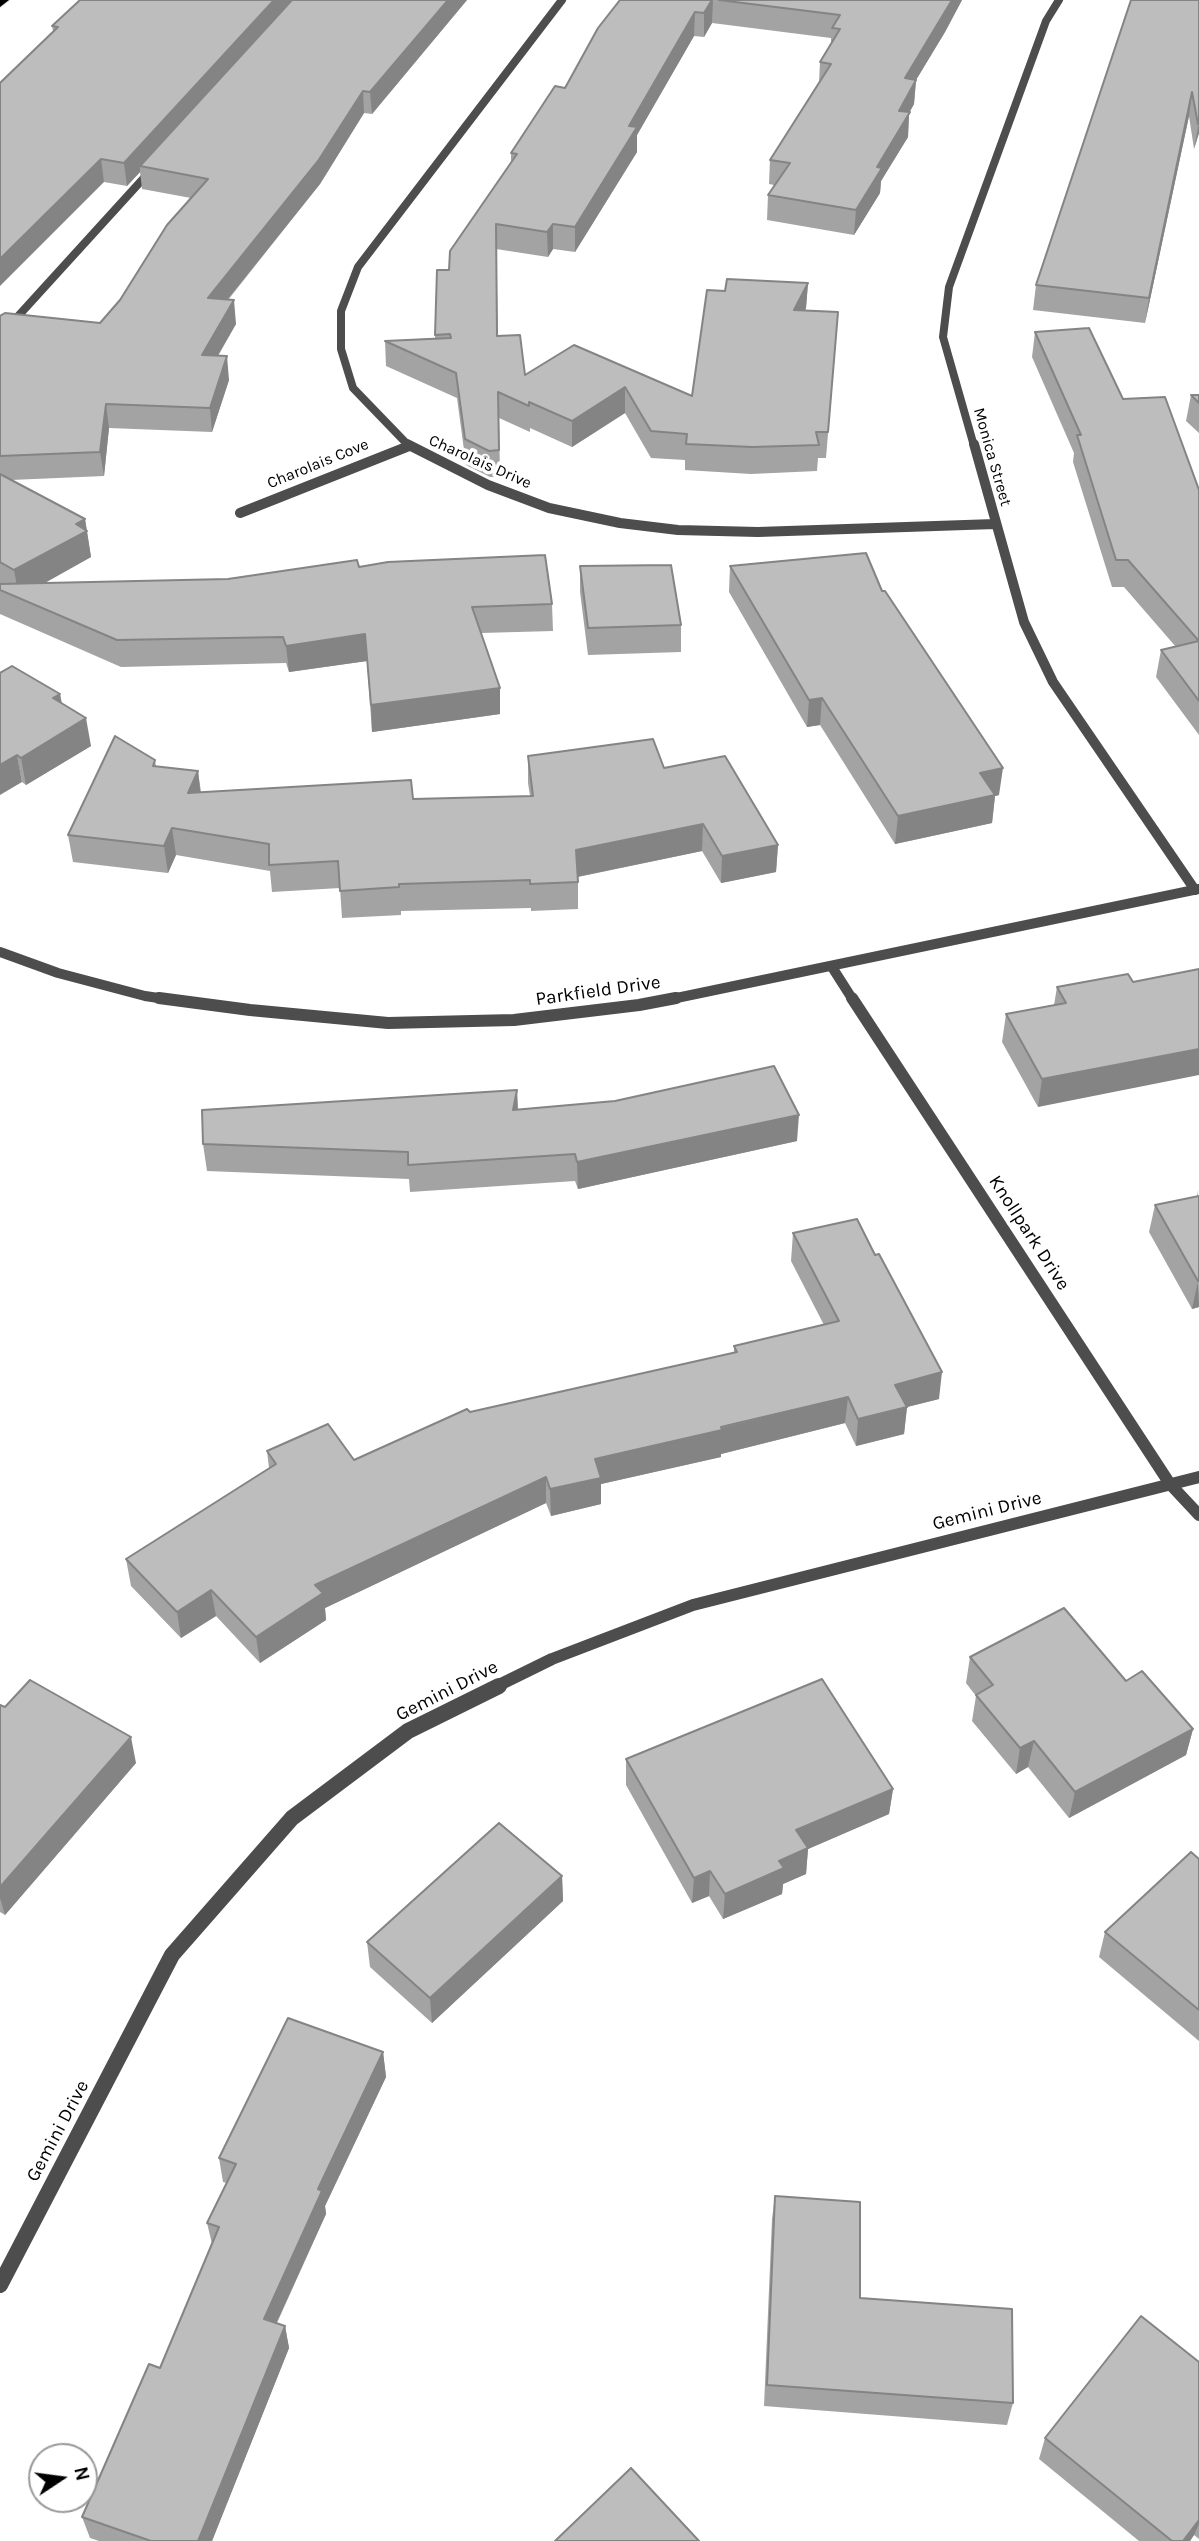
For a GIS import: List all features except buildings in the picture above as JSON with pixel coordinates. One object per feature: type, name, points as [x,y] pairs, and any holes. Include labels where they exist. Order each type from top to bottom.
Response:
[{"type":"main road","points":[[0,4],[4,0]]},
{"type":"street","name":"Charolais Drive","points":[[562,0],[358,267],[341,311],[341,349],[353,388],[409,446],[488,485],[549,508],[621,523],[678,530],[758,532],[995,524]]},
{"type":"street","name":"Monica Street","points":[[1059,0],[1046,21],[949,287],[943,337],[1024,622],[1053,682],[1197,890]]},
{"type":"street","points":[[0,336],[157,163]]},
{"type":"street","name":"Charolais Cove","points":[[240,513],[409,446]]},
{"type":"street","name":"Parkfield Drive","points":[[0,952],[58,973],[145,996],[250,1010],[388,1023],[514,1020],[639,1004],[832,967],[1197,890]]},
{"type":"street","name":"Knollpark Drive","points":[[832,967],[1170,1484],[1199,1515]]},
{"type":"street","name":"Gemini Drive","points":[[0,2285],[172,1955],[292,1818],[408,1731],[552,1659],[693,1605],[1199,1477]]}]
